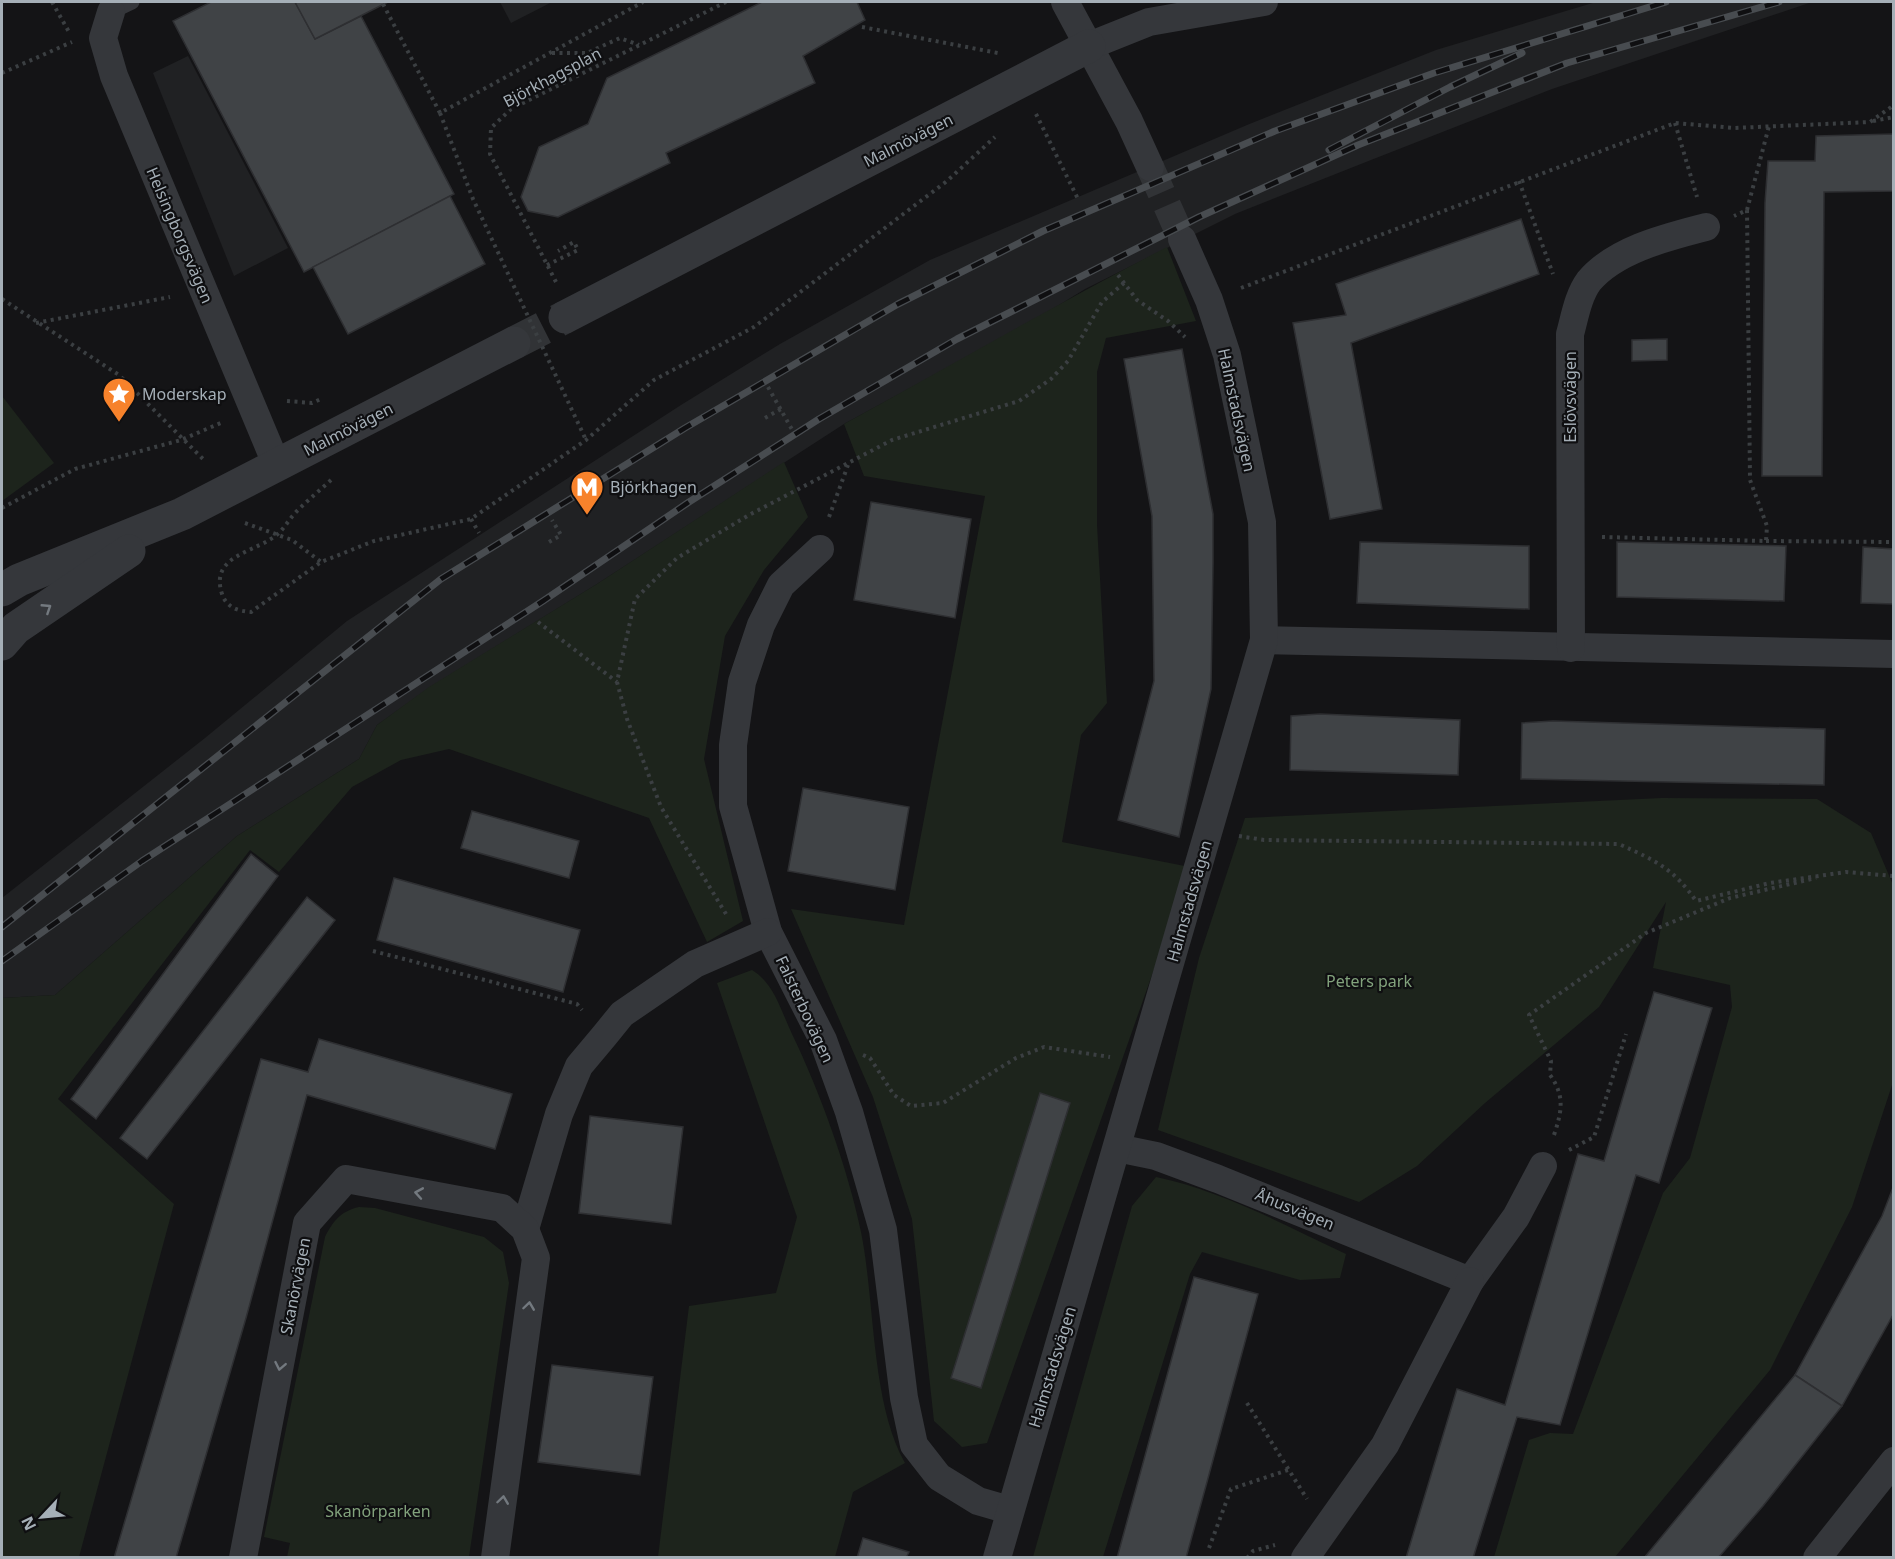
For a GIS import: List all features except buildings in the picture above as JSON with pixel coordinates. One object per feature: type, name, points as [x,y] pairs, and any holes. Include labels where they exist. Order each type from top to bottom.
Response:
[{"type":"street","points":[[1065,2],[1129,121],[1150,167]]},
{"type":"street","name":"Malmövägen","points":[[554,305],[1089,46],[1149,22],[1264,2]]},
{"type":"street","name":"Helsingborgsvägen","points":[[116,5],[103,38],[114,76],[277,466]]},
{"type":"street","name":"Eslövsvägen","points":[[1571,648],[1572,326],[1580,298],[1590,281],[1621,257],[1660,240],[1706,227]]},
{"type":"street","name":"Halmstadsvägen","points":[[997,1557],[1264,640],[1262,522],[1227,355],[1209,300],[1182,239]]},
{"type":"street","name":"Malmövägen","points":[[2,590],[19,580],[182,514],[277,466],[522,331]]},
{"type":"street","name":"Malmövägen","points":[[2,644],[16,628],[182,514]]},
{"type":"street","name":"Falsterbovägen","points":[[820,549],[781,585],[761,625],[742,682],[733,745],[733,806],[756,937],[823,1040],[849,1112],[883,1230],[904,1398],[914,1445],[939,1477],[978,1501],[1009,1510]]},
{"type":"street","points":[[1264,640],[1893,654]]},
{"type":"street","points":[[525,1229],[559,1114],[579,1066],[622,1014],[694,964],[756,937]]},
{"type":"street","name":"Åhusvägen","points":[[1117,1148],[1156,1156],[1218,1179],[1470,1281]]},
{"type":"street","points":[[1305,1557],[1331,1518],[1359,1484],[1384,1445],[1470,1281],[1516,1217],[1543,1166]]},
{"type":"street","name":"Skanörvägen","points":[[243,1557],[307,1223],[346,1179],[502,1208],[525,1229],[536,1258],[495,1557]]},
{"type":"street","points":[[1817,1557],[1893,1461]]},
{"type":"path","name":"Björkhagsplan","points":[[440,113],[643,2]]},
{"type":"path","name":"Björkhagsplan","points":[[554,305],[548,265],[490,154],[491,128],[511,109],[726,2]]},
{"type":"path","points":[[383,4],[440,113],[522,331],[586,440]]},
{"type":"path","points":[[862,27],[1005,55]]},
{"type":"path","points":[[551,53],[587,53],[620,38],[640,46]]},
{"type":"path","points":[[2,73],[74,41]]},
{"type":"path","points":[[1869,122],[1893,105]]},
{"type":"path","points":[[1036,114],[1078,199]]},
{"type":"path","points":[[1209,300],[1675,123],[1734,128],[1869,122],[1893,117]]},
{"type":"path","points":[[1675,123],[1706,227],[1747,210]]},
{"type":"path","points":[[1766,541],[1767,526],[1750,480],[1747,210],[1769,126]]},
{"type":"path","points":[[278,534],[230,560],[220,572],[220,587],[224,601],[237,611],[251,612],[321,562],[374,541],[471,519],[586,440],[654,380],[754,327],[947,181],[1000,132]]},
{"type":"path","points":[[1520,181],[1572,326]]},
{"type":"path","points":[[548,265],[578,250],[574,242],[558,250]]},
{"type":"path","points":[[1118,275],[1137,300],[1168,321],[1191,343],[1227,355]]},
{"type":"path","points":[[756,937],[661,807],[627,719],[617,682],[635,598],[677,558],[749,515],[892,440],[1019,401],[1051,379],[1068,361],[1101,302],[1124,283]]},
{"type":"path","points":[[35,323],[203,290]]},
{"type":"path","points":[[2,299],[35,323],[119,375],[181,440]]},
{"type":"path","points":[[522,331],[554,305]]},
{"type":"path","points":[[768,387],[794,433]]},
{"type":"path","points":[[2,508],[75,469],[181,440],[252,409],[280,401],[312,403],[330,396]]},
{"type":"path","points":[[765,418],[781,409]]},
{"type":"path","points":[[820,549],[848,464]]},
{"type":"path","points":[[471,519],[479,533]]},
{"type":"path","points":[[549,543],[561,535],[552,519]]},
{"type":"path","points":[[236,520],[292,540],[321,562]]},
{"type":"path","points":[[1570,537],[1893,542]]},
{"type":"path","points":[[538,622],[617,682]]},
{"type":"path","points":[[1209,832],[1264,840],[1619,844],[1650,858],[1680,878],[1696,901],[1770,883],[1846,872],[1893,876]]},
{"type":"path","points":[[1543,1166],[1562,1110],[1560,1088],[1550,1075],[1551,1061],[1529,1015],[1646,933],[1730,898],[1846,872]]},
{"type":"path","points":[[373,951],[577,1004],[605,1035]]},
{"type":"path","points":[[1543,1166],[1594,1137],[1626,1034]]},
{"type":"path","points":[[823,1040],[870,1058],[894,1095],[911,1106],[943,1103],[1016,1058],[1044,1047],[1115,1058]]},
{"type":"path","points":[[1247,1403],[1303,1495],[1331,1518]]},
{"type":"path","points":[[1209,1548],[1232,1489],[1288,1470]]},
{"type":"shaded area","points":[[500,2],[552,2],[511,23]]},
{"type":"shaded area","points":[[1596,2],[1812,2],[1552,89],[1371,160],[1235,214],[1085,289],[1030,323],[844,424],[597,584],[429,688],[377,725],[359,759],[237,836],[55,995],[2,998],[2,898],[205,738],[347,621],[681,405],[780,344],[930,260],[1247,125],[1436,50]]},
{"type":"shaded area","points":[[188,56],[288,248],[234,276],[153,73]]},
{"type":"green space","points":[[1167,247],[1196,321],[1106,338],[1097,372],[1097,525],[1107,703],[1081,735],[1062,842],[1190,867],[987,1443],[962,1447],[934,1421],[912,1219],[873,1097],[791,909],[904,925],[985,496],[864,476],[844,424]]},
{"type":"green space","points":[[2,396],[54,463],[2,501]]},
{"type":"green space","points":[[784,462],[808,517],[764,570],[725,636],[704,759],[743,921],[707,942],[649,818],[449,749],[401,760],[352,787],[279,872],[250,850],[58,1099],[174,1204],[79,1557],[2,1557],[2,998],[55,995],[237,836],[359,759],[377,725],[429,687],[597,584]]},
{"type":"green space","name":"Peters park","points":[[1662,798],[1817,799],[1871,833],[1893,885],[1893,1082],[1852,1207],[1770,1370],[1615,1557],[1494,1557],[1529,1440],[1550,1433],[1573,1434],[1663,1193],[1690,1158],[1732,1007],[1730,985],[1653,968],[1666,902],[1599,1007],[1485,1103],[1417,1166],[1359,1202],[1158,1130],[1199,958],[1245,818]]},
{"type":"green space","points":[[752,970],[766,982],[776,998],[813,1081],[841,1157],[866,1259],[880,1382],[886,1411],[894,1439],[905,1463],[853,1492],[835,1557],[658,1557],[689,1306],[776,1293],[797,1217],[717,983]]},
{"type":"green space","points":[[1156,1177],[1229,1200],[1346,1254],[1340,1278],[1300,1280],[1202,1252],[1190,1274],[1103,1557],[1033,1557],[1132,1206]]},
{"type":"green space","name":"Skanörparken","points":[[359,1207],[375,1208],[484,1237],[503,1252],[509,1283],[469,1557],[287,1557],[290,1543],[264,1537],[325,1237],[338,1218],[347,1211]]},
{"type":"tunnel","points":[[1150,167],[1182,239]]},
{"type":"tunnel","points":[[514,343],[565,317]]},
{"type":"railway","points":[[2,927],[441,579],[685,428],[898,304],[1043,231],[1275,131],[1434,73],[1666,2]]},
{"type":"railway","points":[[2,961],[142,861],[543,601],[689,502],[819,419],[957,339],[1199,217],[1358,145],[1567,63],[1779,2]]},
{"type":"railway","points":[[1329,150],[1450,87],[1522,53]]},
{"type":"place","name":"Moderskap","points":[[119,423]]},
{"type":"place","name":"Björkhagen","points":[[587,516]]}]
